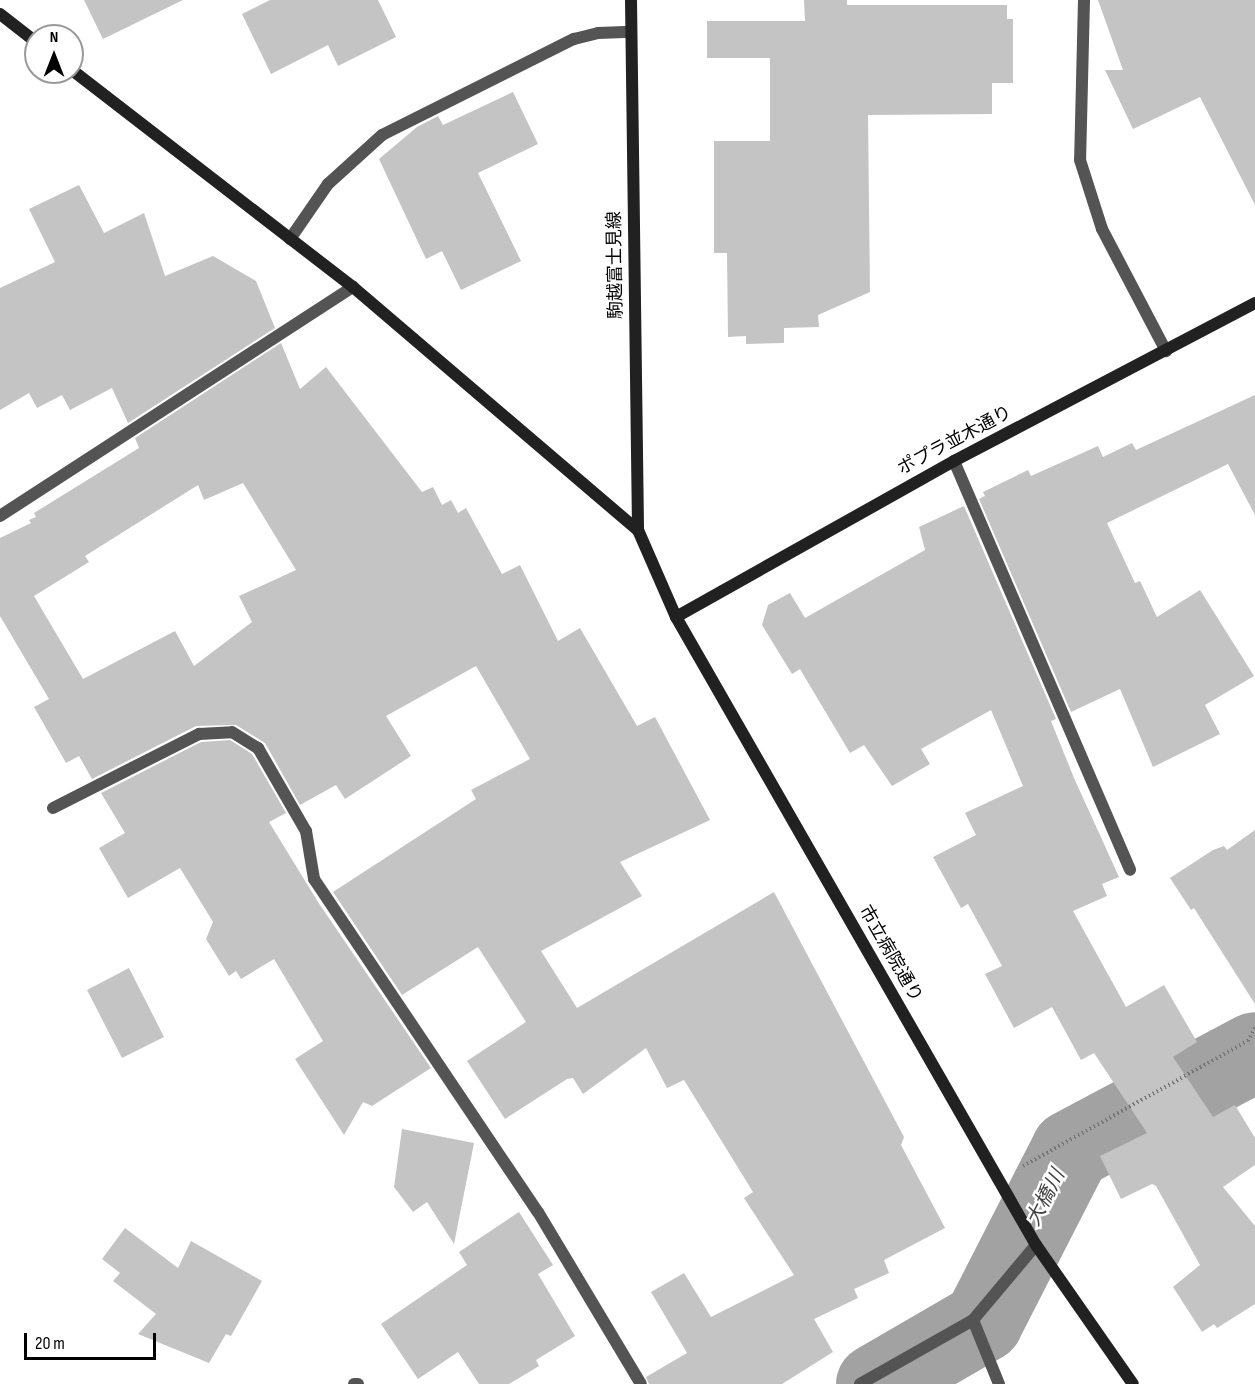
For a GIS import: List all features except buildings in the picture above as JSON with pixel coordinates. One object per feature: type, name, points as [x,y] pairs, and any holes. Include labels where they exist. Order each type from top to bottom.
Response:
[{"type":"main road","name":"駒越富士見線","points":[[631,0],[638,530]]},
{"type":"main road","points":[[0,14],[24,33]]},
{"type":"main road","points":[[84,79],[353,287],[638,530]]},
{"type":"main road","name":"ポプラ並木通り","points":[[676,617],[954,461],[1255,303]]},
{"type":"main road","name":"市立病院通り","points":[[638,530],[676,617],[1036,1245],[1133,1384]]},
{"type":"street","points":[[1084,0],[1080,160],[1102,229],[1166,351]]},
{"type":"street","points":[[290,239],[328,184],[382,135],[574,39],[598,33],[631,32]]},
{"type":"street","points":[[0,516],[353,287]]},
{"type":"street","points":[[954,461],[1130,870]]},
{"type":"street","points":[[53,808],[199,734],[232,732],[258,748],[306,831],[314,879],[538,1212],[641,1384]]},
{"type":"street","points":[[860,1384],[973,1320],[1036,1245]]},
{"type":"street","points":[[973,1320],[999,1384]]},
{"type":"path","points":[[1000,1181],[1067,1138],[1248,1041],[1255,1028]]},
{"type":"waterway","name":"大橋川","points":[[876,1384],[983,1322],[1071,1150],[1255,1052]]}]
